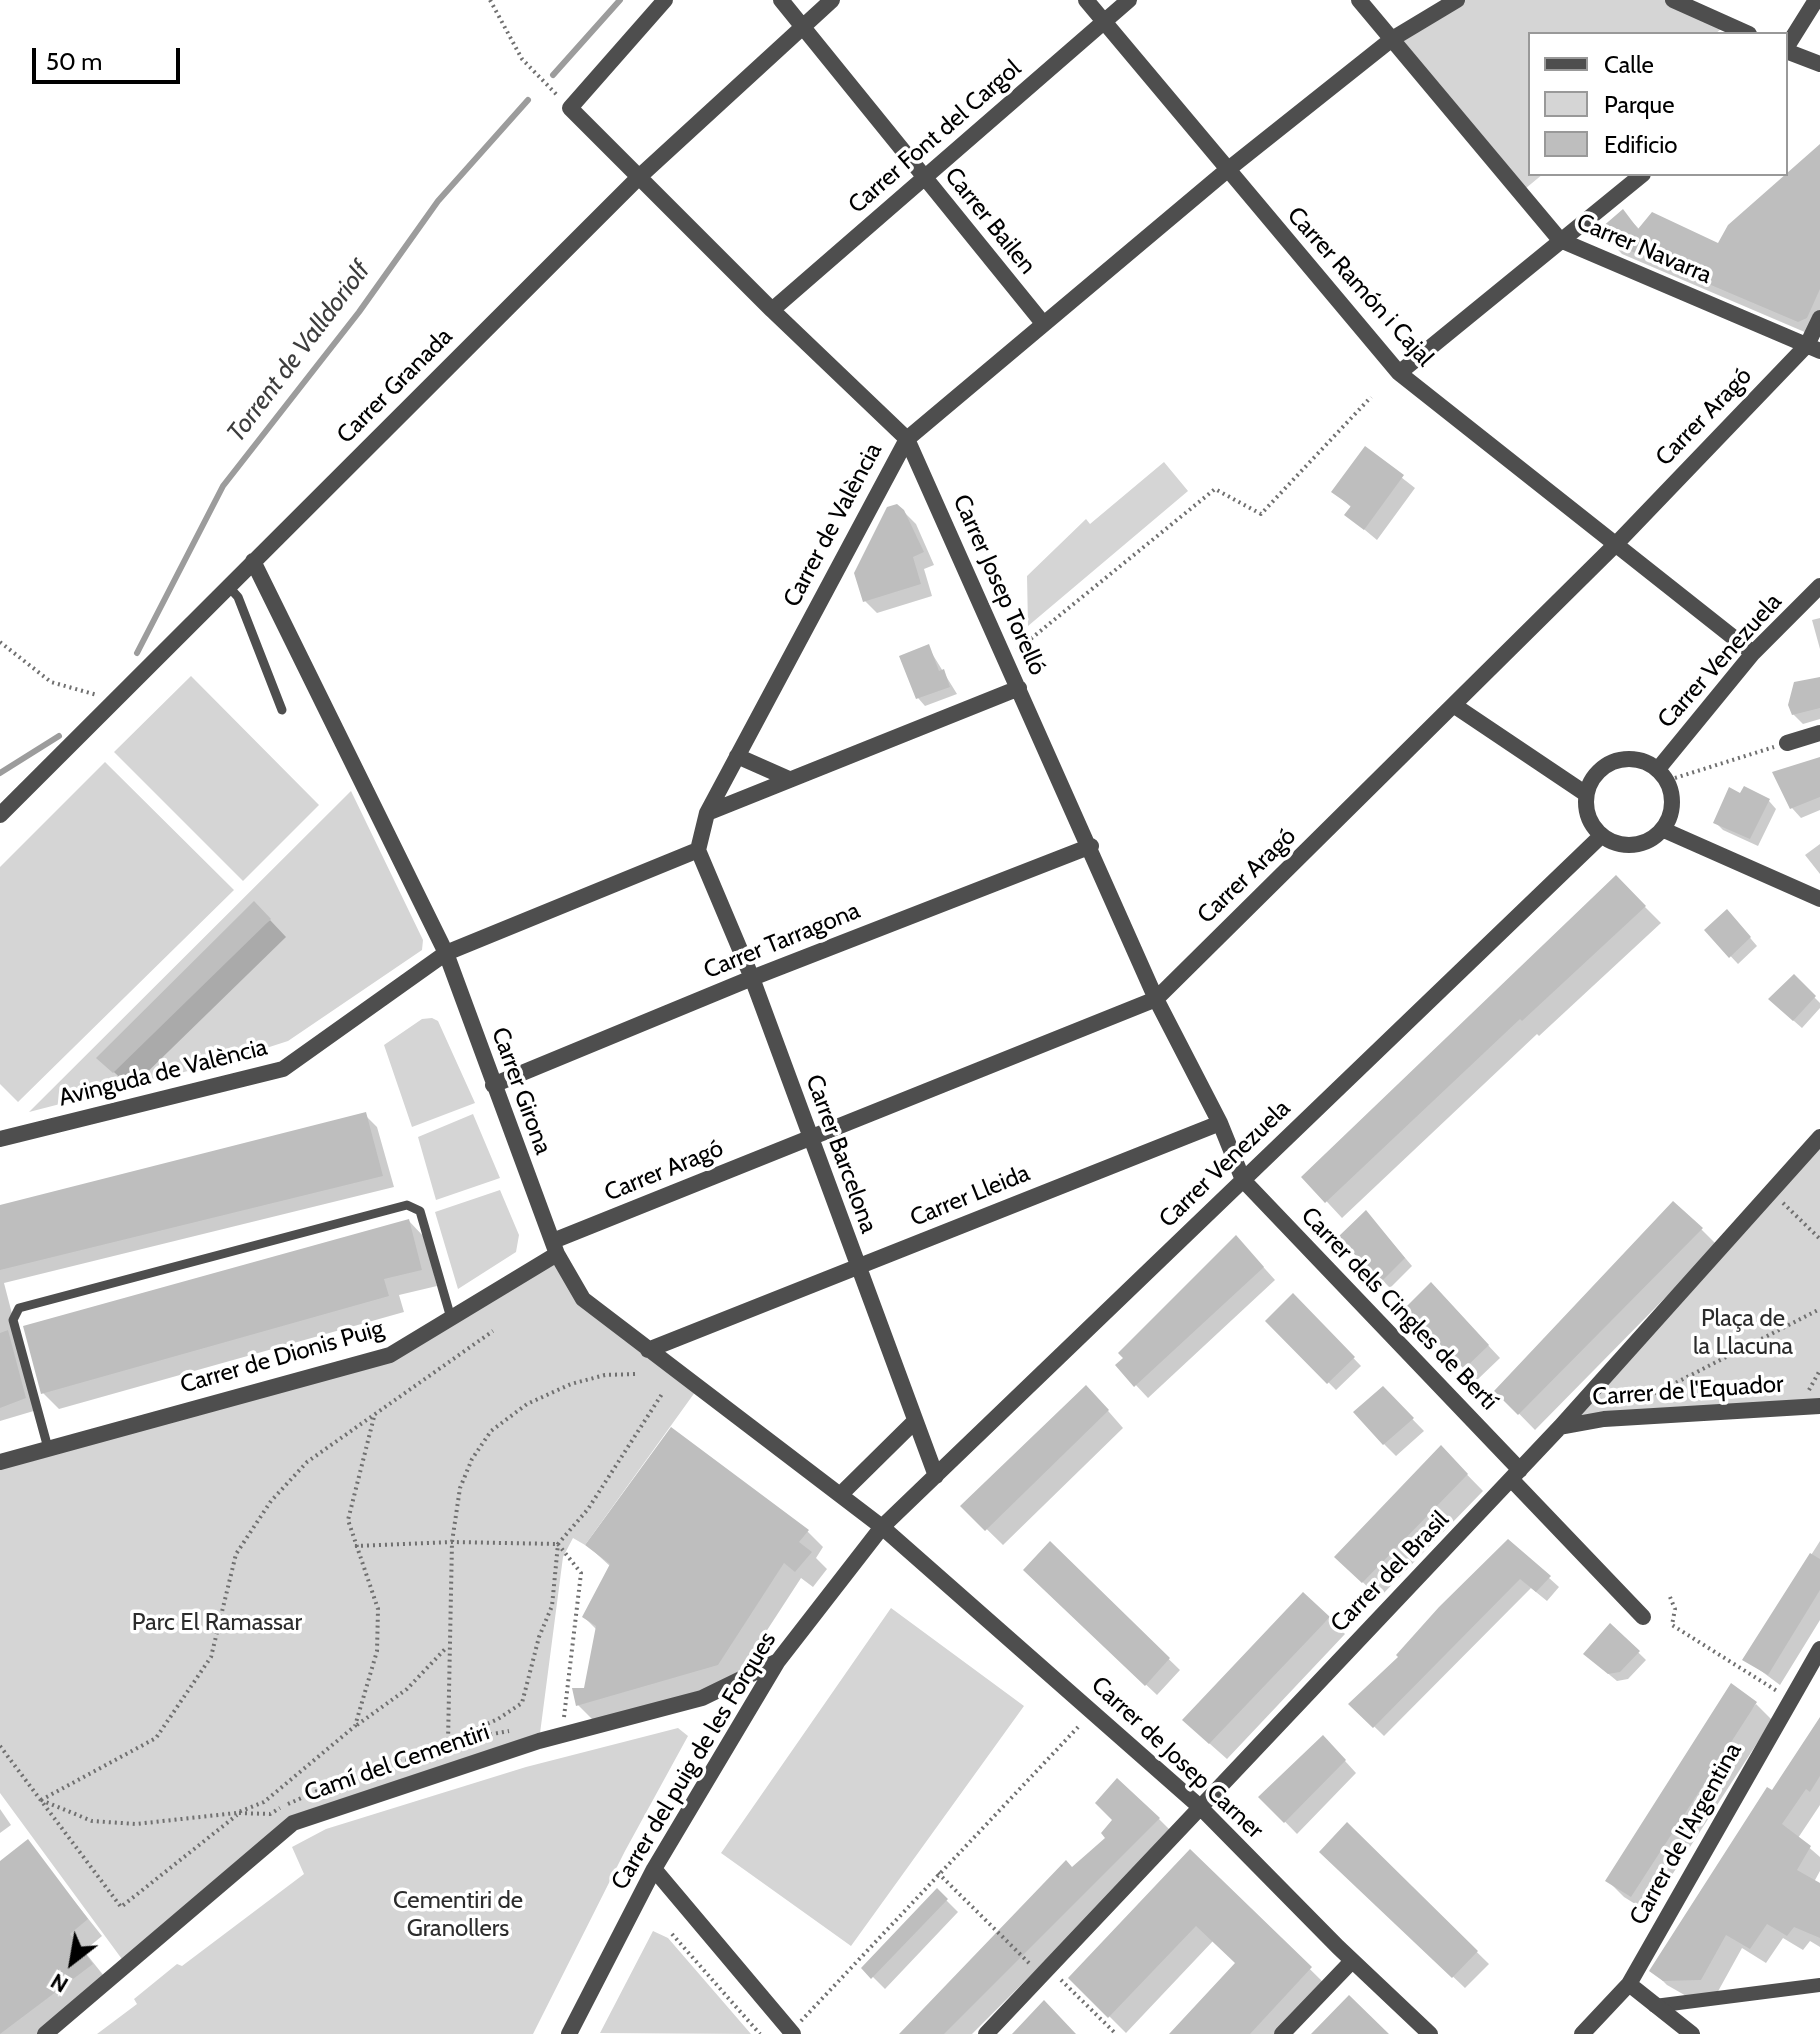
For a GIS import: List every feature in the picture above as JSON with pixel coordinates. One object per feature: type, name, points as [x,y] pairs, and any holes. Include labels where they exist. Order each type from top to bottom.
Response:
[{"type":"street","points":[[570,108],[665,0]]},
{"type":"street","name":"Carrer Bailen","points":[[781,0],[1042,322]]},
{"type":"street","name":"Carrer Granada","points":[[0,815],[639,177],[832,0]]},
{"type":"street","name":"Carrer Ramón i Cajal","points":[[1086,0],[1226,171],[1399,373],[1753,653]]},
{"type":"street","name":"Carrer Font del Cargol","points":[[772,310],[1129,0]]},
{"type":"street","name":"Carrer Navarra","points":[[1359,0],[1560,240],[1814,348]]},
{"type":"street","name":"Carrer de València","points":[[698,850],[707,813],[907,439],[1042,322],[1226,171],[1392,39],[1457,0]]},
{"type":"street","points":[[1673,0],[1745,32]]},
{"type":"street","points":[[1816,0],[1788,53],[1820,64]]},
{"type":"street","name":"Carrer Josep Torelló","points":[[570,108],[772,310],[907,439],[1091,846],[1156,999],[1220,1123],[1243,1180]]},
{"type":"street","points":[[1399,373],[1640,176]]},
{"type":"street","name":"Carrer Aragó","points":[[555,1248],[811,1139],[1156,999],[1814,348],[1820,318]]},
{"type":"street","name":"Carrer Girona","points":[[253,561],[446,953],[555,1248],[583,1299],[882,1527]]},
{"type":"street","name":"Carrer Venezuela","points":[[1663,775],[1753,653],[1820,586]]},
{"type":"street","points":[[707,813],[1019,688]]},
{"type":"street","points":[[1455,706],[1586,794]]},
{"type":"street","points":[[1787,743],[1820,733]]},
{"type":"street","points":[[737,756],[789,779]]},
{"type":"street","points":[[1639,760],[1663,775],[1673,794],[1673,811],[1664,830],[1649,842],[1636,846],[1620,845],[1601,836],[1591,823],[1586,794],[1597,772],[1609,764],[1639,760]]},
{"type":"street","points":[[1664,830],[1820,899]]},
{"type":"street","name":"Carrer Venezuela","points":[[882,1527],[1601,836]]},
{"type":"street","name":"Carrer Tarragona","points":[[493,1085],[752,978],[1091,846]]},
{"type":"street","points":[[446,953],[698,850]]},
{"type":"street","name":"Carrer Barcelona","points":[[698,850],[752,978],[936,1476]]},
{"type":"street","name":"Avinguda de València","points":[[0,1139],[283,1069],[446,953]]},
{"type":"street","name":"Carrer Lleida","points":[[648,1350],[1220,1123]]},
{"type":"street","name":"Carrer del Brasil","points":[[986,2034],[1516,1475],[1820,1137]]},
{"type":"street","name":"Carrer dels Cingles de Bertí","points":[[1243,1180],[1643,1617]]},
{"type":"street","name":"Carrer de Dionis Puig","points":[[0,1462],[390,1355],[555,1248]]},
{"type":"street","name":"Carrer de l'Equador","points":[[1560,1427],[1604,1419],[1820,1406]]},
{"type":"street","points":[[841,1494],[914,1422]]},
{"type":"street","name":"Carrer de Josep Carner","points":[[882,1527],[1200,1807],[1352,1961],[1430,2034]]},
{"type":"street","name":"Carrer del puig de les Forques","points":[[569,2034],[654,1869],[778,1661],[882,1527]]},
{"type":"street","name":"Carrer de l'Argentina","points":[[1582,2034],[1629,1984],[1820,1649]]},
{"type":"street","name":"Camí del Cementiri","points":[[45,2034],[293,1823],[562,1735],[702,1698],[778,1661]]},
{"type":"street","points":[[654,1869],[792,2033]]},
{"type":"street","points":[[1282,2034],[1352,1961]]},
{"type":"street","points":[[1629,1984],[1692,2034]]},
{"type":"street","points":[[1655,2006],[1820,1985]]},
{"type":"lane","points":[[228,586],[238,597],[282,710]]},
{"type":"lane","points":[[48,1448],[13,1320],[19,1308],[407,1205],[420,1211],[451,1318]]},
{"type":"path","points":[[490,0],[522,59],[570,108]]},
{"type":"path","points":[[1005,656],[1030,643],[1215,489],[1261,514],[1371,397]]},
{"type":"path","points":[[0,642],[58,685],[119,699]]},
{"type":"path","points":[[1663,775],[1787,743]]},
{"type":"path","points":[[1770,1190],[1820,1239]]},
{"type":"path","points":[[1631,1405],[1820,1309]]},
{"type":"path","points":[[41,1800],[156,1738],[211,1657],[236,1554],[271,1501],[307,1462],[493,1331]]},
{"type":"path","points":[[448,1742],[452,1542],[460,1488],[472,1459],[491,1431],[527,1404],[571,1384],[605,1375],[635,1374]]},
{"type":"path","points":[[41,1800],[92,1821],[136,1824],[239,1813],[270,1814],[375,1765],[421,1758],[498,1719],[522,1703],[539,1637],[552,1606],[558,1544],[588,1509],[662,1394]]},
{"type":"path","points":[[355,1726],[377,1651],[378,1609],[348,1520],[374,1416]]},
{"type":"path","points":[[355,1546],[452,1542],[558,1544]]},
{"type":"path","points":[[558,1544],[581,1573],[562,1735]]},
{"type":"path","points":[[1670,1597],[1675,1609],[1672,1625],[1774,1690]]},
{"type":"path","points":[[0,1746],[121,1907],[239,1813],[264,1802],[355,1726],[370,1719],[407,1689],[448,1646]]},
{"type":"path","points":[[792,2033],[938,1873],[1093,1711]]},
{"type":"path","points":[[448,1742],[510,1730]]},
{"type":"path","points":[[938,1873],[1116,2034]]},
{"type":"path","points":[[672,1934],[760,2034]]},
{"type":"green space","points":[[1457,0],[1673,0],[1727,24],[1717,32],[1528,32],[1528,176],[1541,176],[1520,193],[1392,39]]},
{"type":"green space","points":[[1164,462],[1188,491],[1028,626],[1027,576],[1086,519],[1090,524]]},
{"type":"green space","points":[[191,676],[319,805],[243,881],[114,752]]},
{"type":"green space","points":[[105,762],[234,890],[18,1102],[0,1084],[0,867]]},
{"type":"green space","points":[[351,791],[423,940],[422,950],[288,1041],[223,1062],[29,1112]]},
{"type":"green space","points":[[422,1019],[438,1021],[475,1103],[412,1127],[384,1045]]},
{"type":"green space","points":[[473,1114],[500,1178],[436,1200],[418,1137]]},
{"type":"green space","name":"Plaça de la Llacuna","points":[[1820,1137],[1820,1406],[1560,1427]]},
{"type":"green space","points":[[500,1190],[519,1235],[516,1252],[458,1289],[435,1212]]},
{"type":"green space","name":"Parc El Ramassar","points":[[557,1254],[583,1299],[698,1388],[585,1545],[573,1538],[563,1557],[539,1741],[293,1823],[127,1966],[0,1793],[0,1462],[390,1355]]},
{"type":"green space","points":[[891,1608],[1024,1706],[851,1946],[721,1853]]},
{"type":"green space","name":"Cementiri de Granollers","points":[[678,1728],[688,1736],[625,1851],[533,2034],[97,2034],[137,2004],[134,1999],[177,1964],[182,1966],[304,1874],[292,1847],[326,1829],[526,1767]]},
{"type":"green space","points":[[653,1931],[668,1938],[751,2034],[600,2033]]},
{"type":"building","points":[[1820,144],[1820,289],[1807,318],[1798,322],[1605,240],[1601,228],[1623,209],[1638,229],[1652,212],[1718,243],[1728,225],[1784,176],[1788,176],[1788,172]]},
{"type":"building","points":[[1365,446],[1404,475],[1364,530],[1344,515],[1351,506],[1331,492]]},
{"type":"building","points":[[897,504],[904,510],[924,552],[913,557],[921,584],[863,602],[854,573],[887,507]]},
{"type":"building","points":[[929,644],[939,671],[944,669],[950,687],[916,699],[899,656]]},
{"type":"building","points":[[1820,677],[1820,708],[1792,715],[1788,705],[1794,682]]},
{"type":"building","points":[[1820,757],[1820,797],[1790,809],[1772,772]]},
{"type":"building","points":[[1744,786],[1770,799],[1750,839],[1713,823],[1729,787],[1740,793]]},
{"type":"building","points":[[1616,875],[1646,906],[1522,1021],[1520,1019],[1325,1203],[1301,1177]]},
{"type":"building","points":[[254,901],[271,919],[113,1073],[96,1058]]},
{"type":"building","points":[[1727,909],[1751,937],[1729,958],[1704,930]]},
{"type":"building","points":[[1794,974],[1816,996],[1793,1021],[1768,999]]},
{"type":"building","points":[[366,1112],[383,1176],[0,1270],[0,1205]]},
{"type":"building","points":[[1673,1201],[1703,1228],[1518,1415],[1494,1391]]},
{"type":"building","points":[[1366,1210],[1405,1258],[1381,1282],[1338,1237]]},
{"type":"building","points":[[409,1219],[422,1270],[384,1279],[389,1296],[41,1394],[23,1326]]},
{"type":"building","points":[[1236,1235],[1264,1267],[1134,1387],[1115,1365],[1123,1358],[1118,1353]]},
{"type":"building","points":[[1431,1282],[1489,1345],[1464,1369],[1405,1308]]},
{"type":"building","points":[[1293,1293],[1355,1357],[1327,1384],[1265,1321]]},
{"type":"building","points":[[8,1330],[26,1398],[0,1408],[0,1333]]},
{"type":"building","points":[[1086,1385],[1109,1410],[985,1531],[960,1506]]},
{"type":"building","points":[[1383,1386],[1414,1418],[1383,1445],[1353,1412]]},
{"type":"building","points":[[671,1427],[809,1530],[799,1542],[812,1552],[795,1572],[784,1563],[718,1665],[576,1706],[572,1688],[584,1688],[596,1626],[582,1617],[610,1564],[585,1545]]},
{"type":"building","points":[[1441,1445],[1468,1474],[1362,1583],[1334,1557]]},
{"type":"building","points":[[1508,1539],[1551,1576],[1536,1592],[1520,1579],[1373,1728],[1348,1704],[1398,1657],[1396,1655],[1439,1607]]},
{"type":"building","points":[[1050,1541],[1170,1658],[1145,1686],[1023,1570]]},
{"type":"building","points":[[1810,1553],[1820,1559],[1820,1590],[1768,1675],[1742,1660]]},
{"type":"building","points":[[1303,1592],[1330,1617],[1209,1744],[1182,1720]]},
{"type":"building","points":[[1610,1623],[1640,1651],[1620,1672],[1608,1674],[1583,1654]]},
{"type":"building","points":[[1731,1683],[1757,1702],[1631,1897],[1605,1881]]},
{"type":"building","points":[[1820,1717],[1820,1776],[1810,1792],[1806,1789],[1782,1824],[1811,1846],[1797,1870],[1820,1883],[1820,1938],[1794,1927],[1787,1936],[1767,1924],[1750,1949],[1726,1935],[1701,1980],[1663,1981],[1649,1971],[1767,1787],[1772,1790]]},
{"type":"building","points":[[1323,1735],[1346,1760],[1284,1823],[1258,1797]]},
{"type":"building","points":[[1117,1778],[1160,1818],[944,2034],[899,2034],[1066,1860],[1072,1867],[1105,1838],[1101,1833],[1112,1820],[1095,1803]]},
{"type":"building","points":[[1347,1822],[1478,1951],[1452,1978],[1319,1852]]},
{"type":"building","points":[[28,1839],[88,1919],[70,1934],[93,1964],[0,2034],[0,1861]]},
{"type":"building","points":[[1190,1849],[1312,1967],[1250,2034],[1169,2034],[1235,1963],[1196,1926],[1108,2018],[1068,1978]]},
{"type":"building","points":[[937,1888],[948,1899],[871,1979],[861,1968]]},
{"type":"building","points":[[1349,1995],[1389,2034],[1311,2034]]},
{"type":"building","points":[[1044,2000],[1076,2034],[1012,2034]]},
{"type":"waterway","name":"Torrent de Valldoriolf","points":[[553,75],[620,0]]},
{"type":"waterway","name":"Torrent de Valldoriolf","points":[[137,653],[223,486],[359,312],[438,201],[528,100]]},
{"type":"waterway","name":"Torrent de Valldoriolf","points":[[0,773],[59,736]]}]
